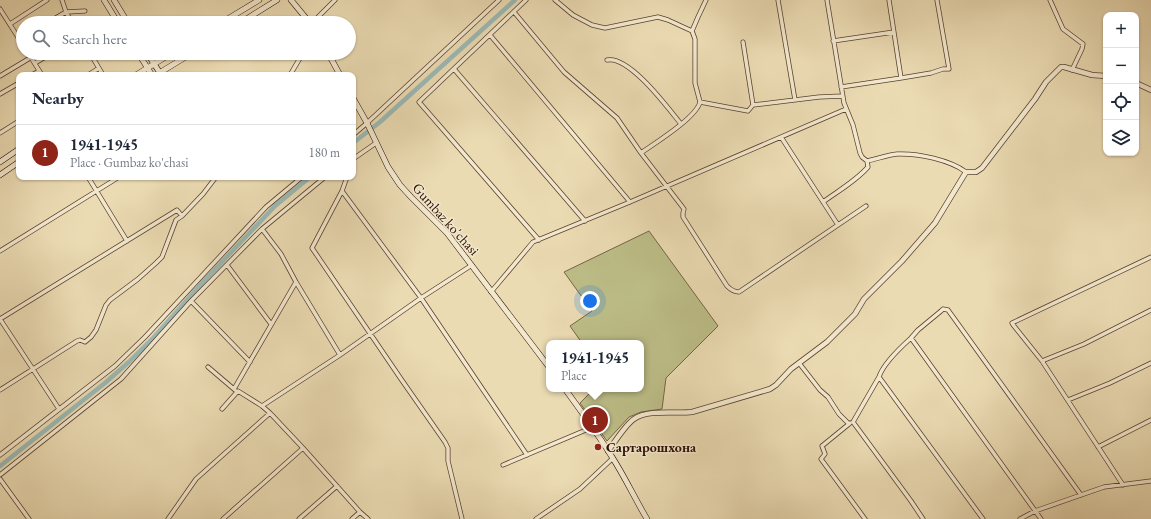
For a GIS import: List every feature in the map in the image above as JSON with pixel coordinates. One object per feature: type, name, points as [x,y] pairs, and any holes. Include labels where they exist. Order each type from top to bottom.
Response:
[{"type":"main road","points":[[104,0],[114,16]]},
{"type":"main road","points":[[114,0],[124,16]]},
{"type":"main road","points":[[233,16],[259,0]]},
{"type":"main road","points":[[251,16],[277,0]]},
{"type":"main road","points":[[291,0],[305,16]]},
{"type":"main road","points":[[142,60],[150,72]]},
{"type":"main road","points":[[151,60],[157,72]]},
{"type":"main road","points":[[141,72],[161,60]]},
{"type":"main road","points":[[161,72],[181,60]]},
{"type":"main road","points":[[332,60],[338,72]]},
{"type":"main road","name":"Gumbaz ko'chasi","points":[[356,103],[388,167],[400,185],[447,233],[546,363]]},
{"type":"main road","points":[[0,162],[16,151]]},
{"type":"main road","points":[[0,175],[16,164]]},
{"type":"main road","points":[[567,392],[593,427],[613,458],[647,519]]},
{"type":"street","points":[[22,16],[47,0]]},
{"type":"street","points":[[62,0],[68,16]]},
{"type":"street","points":[[318,16],[335,0]]},
{"type":"street","points":[[356,132],[499,0]]},
{"type":"street","points":[[419,102],[526,0]]},
{"type":"street","points":[[555,0],[573,15],[592,25],[605,28],[658,17],[692,31]]},
{"type":"street","points":[[641,153],[681,124],[696,110],[700,102],[695,83],[695,39],[692,31],[706,0]]},
{"type":"street","points":[[778,0],[795,100]]},
{"type":"street","points":[[823,202],[857,178],[868,167],[867,161],[860,153],[853,125],[842,96],[827,0]]},
{"type":"street","points":[[889,0],[901,78]]},
{"type":"street","points":[[841,87],[949,69],[937,0]]},
{"type":"street","points":[[1050,0],[1063,28],[1083,44],[1072,70]]},
{"type":"street","points":[[0,8],[16,31]]},
{"type":"street","points":[[59,16],[66,12],[85,11]]},
{"type":"street","points":[[514,12],[564,72],[617,118],[666,187],[684,209],[683,217],[731,290],[739,292],[866,206]]},
{"type":"street","points":[[10,24],[16,20]]},
{"type":"street","points":[[833,41],[894,32]]},
{"type":"street","points":[[490,35],[630,202]]},
{"type":"street","points":[[743,42],[753,105]]},
{"type":"street","points":[[0,76],[27,60]]},
{"type":"street","points":[[32,60],[39,71]]},
{"type":"street","points":[[35,64],[41,60]]},
{"type":"street","points":[[94,60],[102,72]]},
{"type":"street","points":[[292,72],[299,60]]},
{"type":"street","points":[[607,60],[616,60],[627,66],[652,89],[681,124]]},
{"type":"street","points":[[867,161],[897,154],[918,156],[940,160],[966,172],[976,172],[982,168],[1035,99],[1046,82],[1061,67],[1092,75],[1103,76]]},
{"type":"street","points":[[93,72],[99,68]]},
{"type":"street","points":[[454,69],[585,220]]},
{"type":"street","points":[[1138,84],[1151,90]]},
{"type":"street","points":[[0,94],[16,85]]},
{"type":"street","points":[[700,102],[749,110],[753,105],[819,97],[842,96]]},
{"type":"street","points":[[415,100],[419,102],[539,240]]},
{"type":"street","points":[[492,292],[533,242],[666,187],[846,109]]},
{"type":"street","points":[[0,133],[16,123]]},
{"type":"street","points":[[781,137],[838,224]]},
{"type":"street","points":[[356,157],[376,143]]},
{"type":"street","points":[[608,451],[630,422],[637,417],[659,412],[692,412],[764,392],[776,386],[791,369],[827,342],[855,314],[864,299],[902,261],[934,223],[966,172]]},
{"type":"street","points":[[90,180],[127,241]]},
{"type":"street","points":[[0,251],[114,180]]},
{"type":"street","points":[[0,390],[77,341],[80,340],[85,342],[91,338],[100,322],[106,305],[119,293],[138,280],[162,257],[176,220],[182,216],[203,194],[214,180]]},
{"type":"street","points":[[0,455],[115,366],[145,337],[266,207],[298,180]]},
{"type":"street","points":[[0,475],[121,379],[191,301],[262,229],[321,180]]},
{"type":"street","points":[[346,180],[342,191],[312,248],[445,442],[448,448],[448,461],[462,519]]},
{"type":"street","points":[[342,191],[420,298],[527,455]]},
{"type":"street","points":[[59,409],[0,319],[178,210],[182,216]]},
{"type":"street","points":[[262,229],[281,254],[340,355]]},
{"type":"street","points":[[1123,484],[1042,362],[1012,323],[1151,257]]},
{"type":"street","points":[[227,265],[271,324]]},
{"type":"street","points":[[262,406],[340,355],[420,298],[472,265]]},
{"type":"street","points":[[222,409],[236,390],[271,324],[296,282]]},
{"type":"street","points":[[191,301],[250,362]]},
{"type":"street","points":[[865,519],[821,459],[825,454],[822,446],[851,423],[881,372],[892,357],[918,330],[943,309],[948,310],[1081,495]]},
{"type":"street","points":[[1042,362],[1084,344],[1151,310]]},
{"type":"street","points":[[911,338],[1041,519]]},
{"type":"street","points":[[800,363],[820,390],[828,397],[839,414],[851,423],[912,501],[923,519]]},
{"type":"street","points":[[1068,400],[1110,383],[1151,363]]},
{"type":"street","points":[[208,367],[236,390],[262,406],[270,413],[368,519]]},
{"type":"street","points":[[879,377],[983,519]]},
{"type":"street","points":[[168,519],[196,479],[270,413]]},
{"type":"street","points":[[1098,447],[1151,420]]},
{"type":"street","points":[[503,465],[593,427]]},
{"type":"street","points":[[223,519],[303,448]]},
{"type":"street","points":[[536,519],[580,489],[613,458]]},
{"type":"street","points":[[0,479],[2,485],[29,519]]},
{"type":"street","points":[[1020,519],[1035,511],[1104,487],[1151,481]]},
{"type":"street","points":[[299,519],[337,486]]},
{"type":"street","points":[[352,519],[360,512]]},
{"type":"green space","points":[[649,231],[718,326],[666,378],[662,409],[641,412],[629,417],[607,441],[580,403],[591,392],[644,392],[644,340],[580,340],[570,326],[592,311],[564,272]]},
{"type":"waterway","points":[[356,141],[380,122],[515,0]]},
{"type":"waterway","points":[[0,466],[105,383],[130,361],[275,206],[306,180]]},
{"type":"place","name":"1941-1945","points":[[595,420]]},
{"type":"place","name":"Сартарошхона","points":[[598,447]]}]
